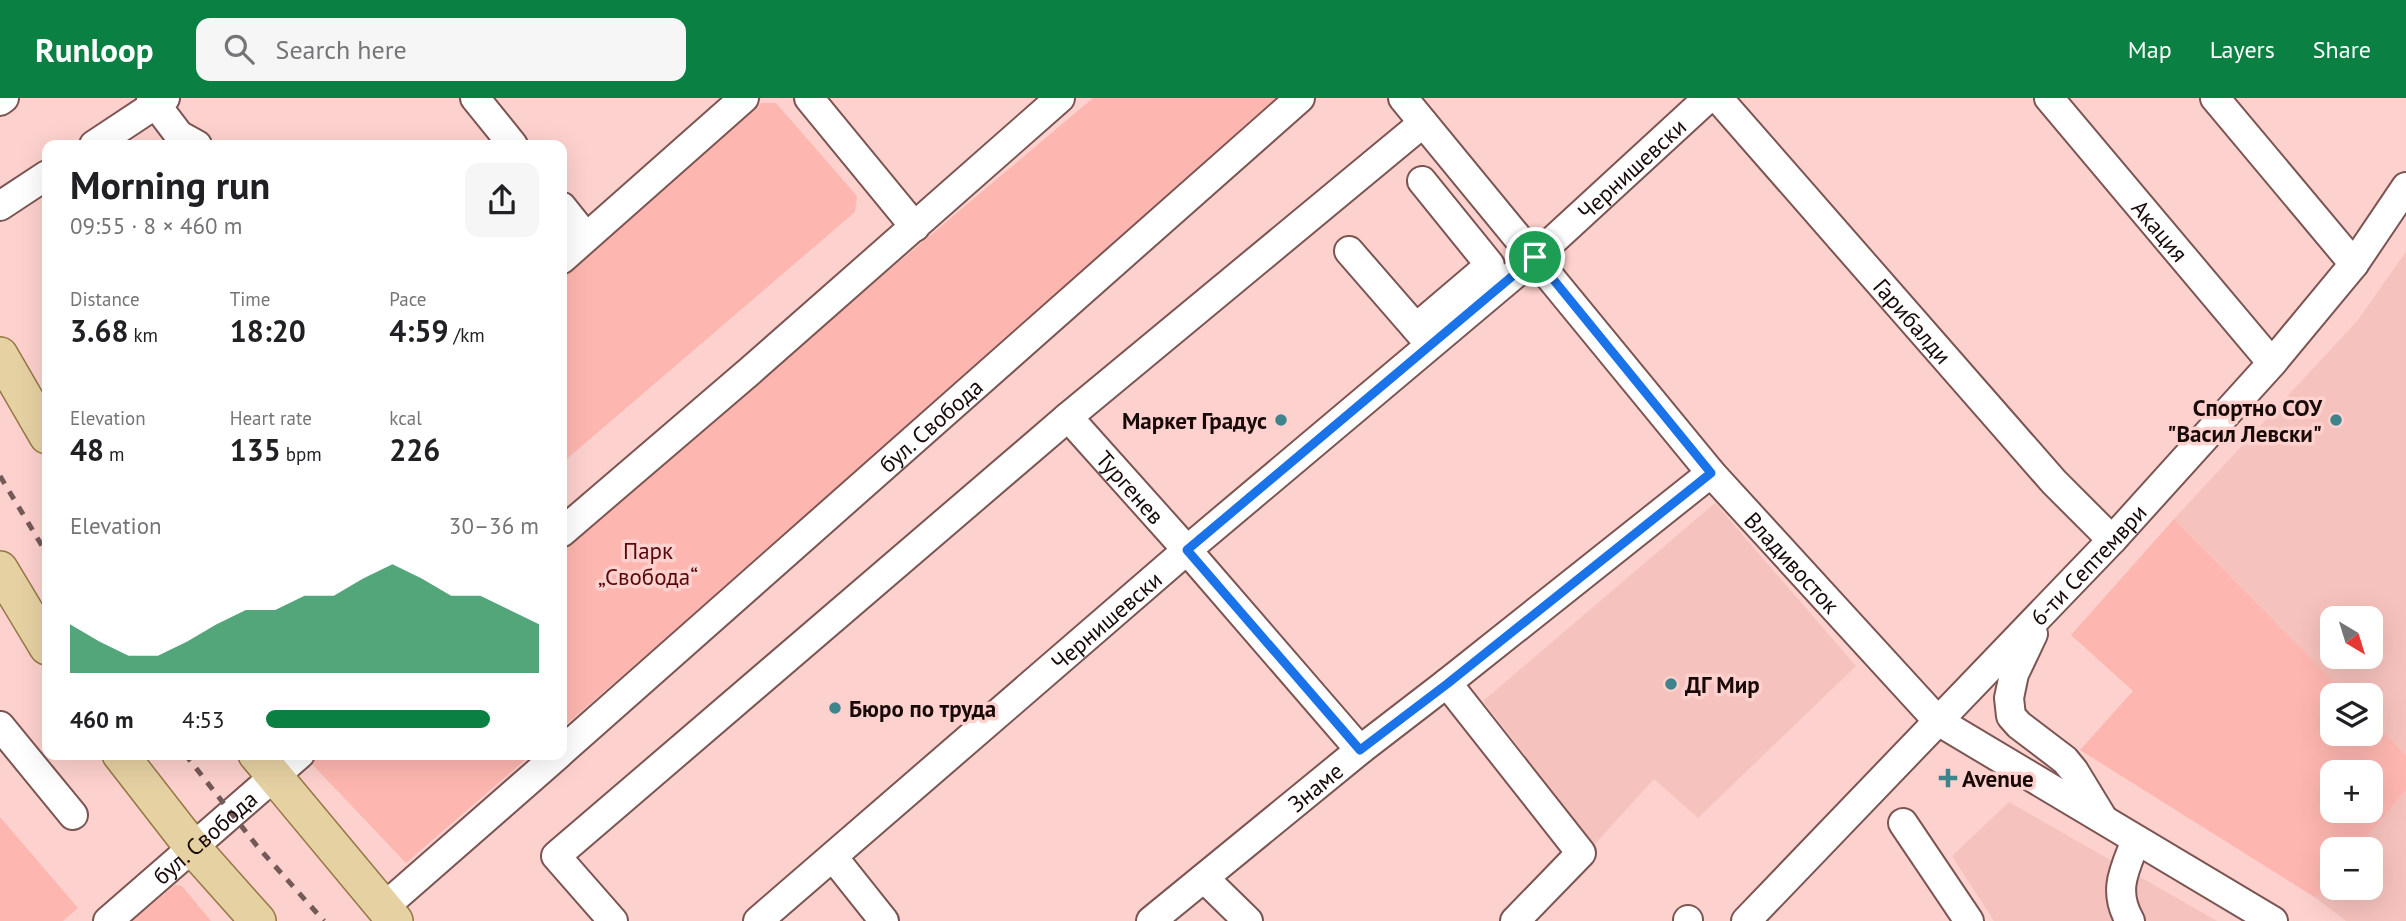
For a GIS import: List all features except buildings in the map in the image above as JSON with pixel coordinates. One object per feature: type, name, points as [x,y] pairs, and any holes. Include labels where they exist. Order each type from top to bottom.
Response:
[{"type":"main road","points":[[0,355],[42,427]]},
{"type":"main road","points":[[0,569],[42,639]]},
{"type":"main road","points":[[125,760],[193,848],[258,921]]},
{"type":"main road","points":[[265,766],[389,915]]},
{"type":"street","points":[[475,98],[509,140]]},
{"type":"street","points":[[567,254],[744,98]]},
{"type":"street","points":[[809,98],[915,227]]},
{"type":"street","points":[[567,528],[1060,98]]},
{"type":"street","name":"бул. Свобода","points":[[567,747],[1300,98]]},
{"type":"street","name":"Владивосток","points":[[1403,98],[1711,473],[1938,722],[2273,921]]},
{"type":"street","name":"Чернишевски","points":[[758,921],[1187,550],[1423,337],[1535,257],[1708,98]]},
{"type":"street","name":"Гарибалди","points":[[1718,98],[2054,482],[2112,540]]},
{"type":"street","name":"Акация","points":[[2049,98],[2272,363]]},
{"type":"street","points":[[2215,98],[2354,264]]},
{"type":"street","points":[[101,140],[157,101],[179,135],[188,140]]},
{"type":"street","points":[[613,921],[556,856],[1068,417],[1423,123]]},
{"type":"street","points":[[0,205],[42,178]]},
{"type":"street","points":[[1349,251],[1423,337],[1490,265],[1422,181]]},
{"type":"street","name":"6-ти Септември","points":[[1746,921],[2112,540],[2272,363],[2354,264],[2406,187]]},
{"type":"street","points":[[567,212],[586,237]]},
{"type":"street","name":"Тургенев","points":[[1068,417],[1360,750]]},
{"type":"street","name":"Знаме","points":[[1151,921],[1360,750],[1711,473]]},
{"type":"street","points":[[2037,618],[2028,649],[2014,674],[2009,698],[2011,716],[2065,760],[2103,820]]},
{"type":"street","points":[[1447,684],[1581,853],[1515,921]]},
{"type":"street","points":[[0,726],[73,815]]},
{"type":"street","name":"бул. Свобода","points":[[108,921],[193,848],[265,766],[282,760]]},
{"type":"street","name":"бул. Свобода","points":[[389,915],[553,760]]},
{"type":"street","points":[[1903,823],[1969,921]]},
{"type":"street","points":[[2130,921],[2125,913],[2119,885],[2136,839]]},
{"type":"street","points":[[833,857],[884,921]]},
{"type":"street","points":[[1536,921],[1580,875]]},
{"type":"street","points":[[1204,878],[1248,921]]},
{"type":"shaded area","name":"Спортно СОУ \"Васил Левски\"","points":[[2406,252],[2406,755],[2383,731],[2383,683],[2335,683],[2321,669],[2384,668],[2384,606],[2320,606],[2320,668],[2174,519],[2357,321]]},
{"type":"shaded area","name":"ДГ Мир","points":[[1715,503],[1856,666],[1698,818],[1654,779],[1594,845],[1483,701]]},
{"type":"shaded area","points":[[2406,790],[2406,921],[2346,921],[2316,898],[2320,893],[2320,900],[2383,900],[2383,837],[2367,837],[2379,823],[2383,823],[2383,818]]},
{"type":"shaded area","points":[[2009,802],[2217,921],[1994,921],[1952,856]]},
{"type":"green space","name":"Парк „Свобода“","points":[[1093,98],[1290,98],[567,724],[567,542]]},
{"type":"green space","points":[[761,103],[776,103],[857,196],[855,212],[567,459],[567,267]]},
{"type":"green space","points":[[2174,519],[2335,683],[2320,683],[2320,746],[2383,746],[2383,731],[2406,755],[2406,790],[2383,818],[2383,760],[2320,760],[2320,823],[2379,823],[2367,837],[2320,837],[2320,893],[2316,898],[2080,750],[2133,691],[2071,635]]},
{"type":"green space","points":[[308,760],[525,760],[406,863]]},
{"type":"green space","points":[[0,817],[78,908],[63,921],[0,921]]},
{"type":"green space","points":[[175,885],[182,886],[211,921],[132,921]]},
{"type":"railway","points":[[0,476],[42,546]]},
{"type":"railway","points":[[190,760],[257,846],[324,921]]},
{"type":"place","name":"Маркет Градус","points":[[1281,420]]},
{"type":"place","name":"Спортно СОУ \"Васил Левски\"","points":[[2336,420]]},
{"type":"place","name":"ДГ Мир","points":[[1671,684]]},
{"type":"place","name":"Бюро по труда","points":[[835,708]]},
{"type":"place","name":"Avenue","points":[[1948,778]]},
{"type":"route","points":[[1535,257],[1711,473],[1360,750],[1187,550],[1535,257]]}]
